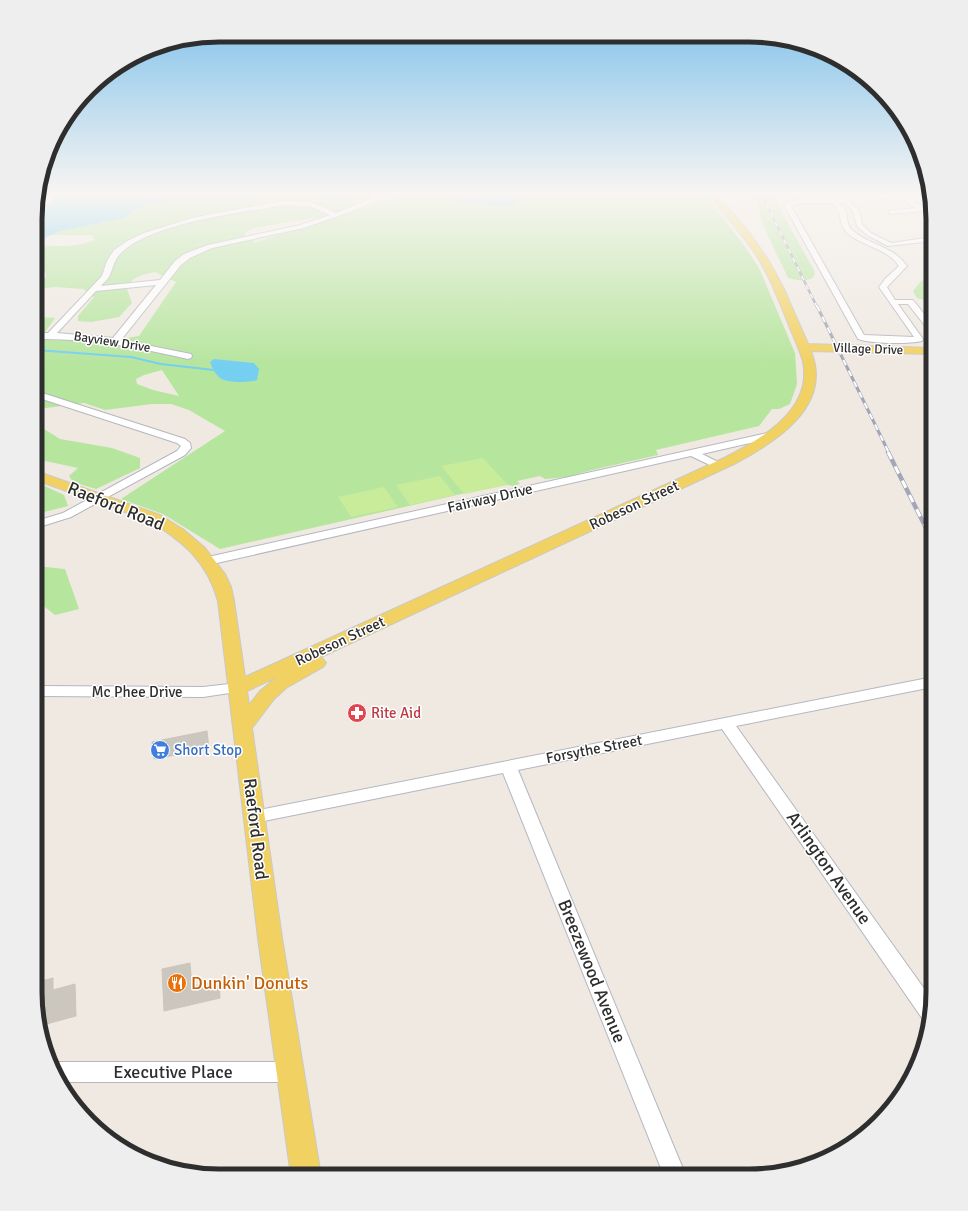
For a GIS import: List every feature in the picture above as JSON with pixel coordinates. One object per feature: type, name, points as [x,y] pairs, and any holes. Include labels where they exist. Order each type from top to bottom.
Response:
[{"type":"main road","name":"Robeson Street","points":[[238,688],[718,466],[746,452],[772,435],[796,412],[807,392],[810,372],[809,363],[803,347],[772,274],[760,252]]},
{"type":"main road","name":"Village Drive","points":[[803,347],[926,351]]},
{"type":"main road","name":"Raeford Road","points":[[42,477],[160,521],[186,539],[208,561],[221,583],[225,598],[238,688],[270,938],[305,1169]]},
{"type":"main road","points":[[243,727],[267,695],[279,684],[343,649],[358,633]]},
{"type":"street","points":[[51,335],[105,277],[113,257],[118,252]]},
{"type":"street","points":[[116,340],[182,259],[197,252]]},
{"type":"street","points":[[814,252],[861,337],[874,339],[919,339],[885,292],[883,287],[887,280],[901,271],[903,266],[901,262],[892,254],[886,252]]},
{"type":"street","points":[[95,289],[163,282]]},
{"type":"street","points":[[892,302],[910,302],[926,321]]},
{"type":"street","name":"Bayview Drive","points":[[42,336],[83,336],[116,340],[188,356]]},
{"type":"street","points":[[42,396],[181,441],[184,443],[186,448],[180,453],[61,518],[42,523]]},
{"type":"street","name":"Fairway Drive","points":[[208,561],[772,435]]},
{"type":"street","points":[[693,453],[718,466]]},
{"type":"street","name":"Forsythe Street","points":[[254,817],[926,683]]},
{"type":"street","name":"Mc Phee Drive","points":[[42,691],[203,692],[238,688]]},
{"type":"street","name":"Arlington Avenue","points":[[726,723],[925,1008]]},
{"type":"street","name":"Breezewood Avenue","points":[[508,766],[672,1169]]},
{"type":"street","name":"Executive Place","points":[[61,1072],[291,1072]]},
{"type":"green space","points":[[42,252],[748,252],[759,268],[795,353],[797,384],[790,404],[779,409],[772,409],[759,426],[656,450],[658,455],[567,477],[545,479],[540,476],[517,481],[520,484],[513,486],[505,484],[220,549],[163,514],[121,499],[225,431],[189,410],[171,404],[152,404],[105,410],[84,403],[42,407],[42,317],[55,318],[45,332],[72,339],[98,343],[139,336],[176,282],[155,272],[138,277],[131,281],[127,289],[132,303],[119,317],[91,322],[78,321],[78,316],[94,297],[83,289],[55,287],[42,288],[42,280],[46,277],[46,273],[42,270]],"holes":[[[162,370],[179,396],[153,390],[137,384],[136,379]]]},
{"type":"green space","points":[[776,252],[804,252],[815,272],[813,278],[797,280],[788,278]]},
{"type":"green space","points":[[926,279],[926,301],[917,298],[913,291],[921,281]]},
{"type":"green space","points":[[42,428],[60,439],[112,448],[140,458],[140,468],[96,489],[73,482],[69,476],[78,468],[42,460]]},
{"type":"green space","points":[[483,458],[508,485],[464,494],[441,466]]},
{"type":"green space","points":[[440,476],[455,495],[410,505],[396,485]]},
{"type":"green space","points":[[42,485],[64,495],[68,506],[42,512]]},
{"type":"green space","points":[[384,487],[398,507],[351,517],[338,497]]},
{"type":"green space","points":[[42,567],[65,569],[79,609],[55,615],[42,605]]},
{"type":"water","points":[[214,359],[254,363],[259,369],[257,380],[238,382],[223,380],[217,375],[210,362]]},
{"type":"building","points":[[207,731],[209,749],[154,759],[152,742]]},
{"type":"building","name":"Dunkin' Donuts","points":[[190,963],[192,987],[219,980],[220,998],[164,1011],[162,969]]},
{"type":"building","points":[[53,978],[53,990],[75,984],[76,1016],[45,1024],[42,1004],[42,981]]},
{"type":"waterway","points":[[42,350],[131,357],[161,364],[214,370]]},
{"type":"railway","points":[[790,252],[817,307]]},
{"type":"railway","points":[[817,306],[889,453]]},
{"type":"railway","points":[[888,452],[926,528]]},
{"type":"place","name":"Rite Aid","points":[[357,713]]},
{"type":"place","name":"Short Stop","points":[[160,750]]},
{"type":"place","name":"Dunkin' Donuts","points":[[177,983]]}]
